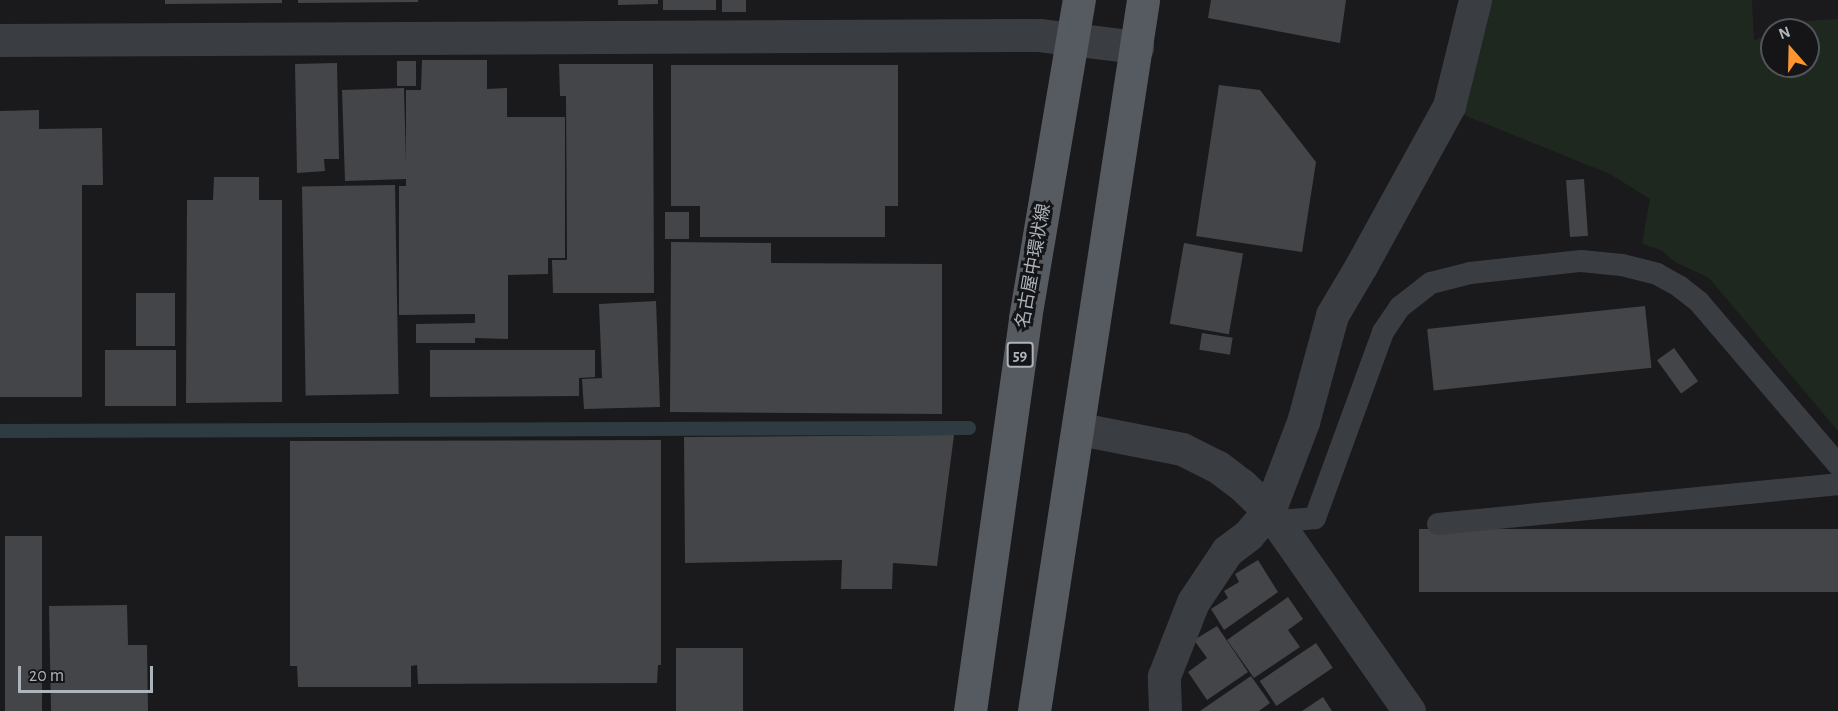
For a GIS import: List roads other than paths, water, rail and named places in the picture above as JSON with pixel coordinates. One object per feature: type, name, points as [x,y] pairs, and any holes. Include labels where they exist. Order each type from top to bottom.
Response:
[{"type":"main road","name":"名古屋中環状線","points":[[970,711],[1025,318],[1079,0]]},
{"type":"main road","points":[[1034,711],[1080,429],[1143,0]]},
{"type":"street","points":[[1165,711],[1164,676],[1193,602],[1227,551],[1272,516],[1303,422],[1332,315],[1361,267],[1449,106],[1475,0]]},
{"type":"street","points":[[0,40],[1015,36],[1073,39],[1137,47]]},
{"type":"street","points":[[1080,429],[1182,449],[1218,467],[1272,516],[1409,711]]},
{"type":"lane","points":[[1272,516],[1315,518],[1383,332],[1400,307],[1431,284],[1470,273],[1570,262],[1622,265],[1657,274],[1680,287],[1699,302],[1838,465]]},
{"type":"lane","points":[[1438,524],[1838,484]]},
{"type":"waterway","points":[[0,431],[969,428]]}]
